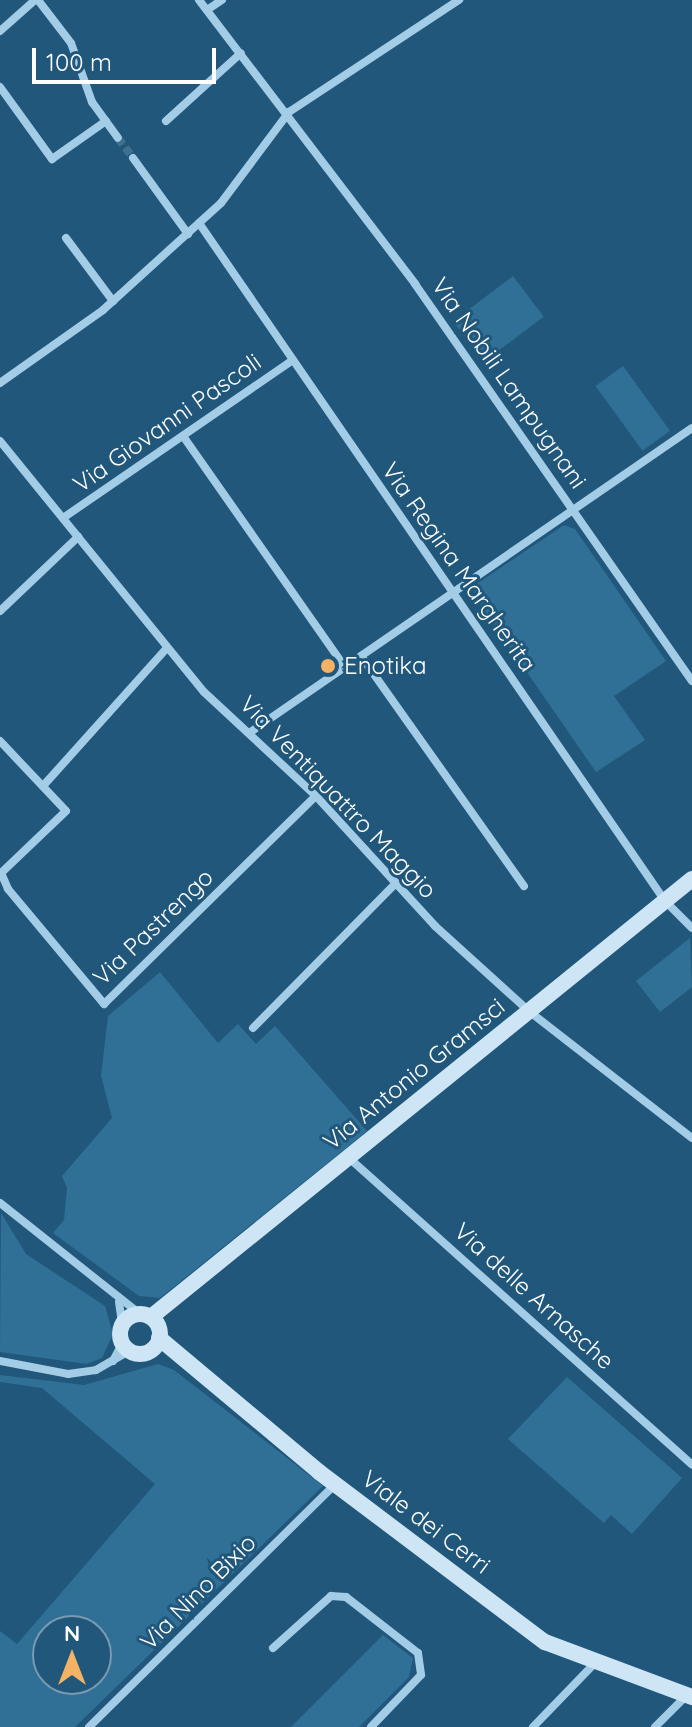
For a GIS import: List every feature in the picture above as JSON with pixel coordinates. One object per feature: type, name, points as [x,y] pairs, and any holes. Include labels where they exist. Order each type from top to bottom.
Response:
[{"type":"street","points":[[0,31],[37,0],[71,43],[82,80],[118,138]]},
{"type":"street","name":"Via Nobili Lampugnani","points":[[199,0],[289,112],[691,677]]},
{"type":"street","points":[[207,10],[222,0]]},
{"type":"street","points":[[0,383],[113,301],[188,234],[231,193],[289,112],[459,0]]},
{"type":"street","points":[[166,121],[241,53]]},
{"type":"street","points":[[0,87],[52,159],[106,121]]},
{"type":"street","points":[[133,158],[188,234]]},
{"type":"street","name":"Via Regina Margherita","points":[[199,223],[665,901],[692,928]]},
{"type":"street","points":[[66,238],[113,301]]},
{"type":"street","name":"Via Giovanni Pascoli","points":[[63,518],[293,360]]},
{"type":"street","points":[[252,731],[692,428]]},
{"type":"street","points":[[183,436],[345,667]]},
{"type":"street","name":"Via Ventiquattro Maggio","points":[[0,441],[204,692],[252,731],[396,883],[530,1012],[692,1138]]},
{"type":"street","points":[[0,611],[78,537]]},
{"type":"street","points":[[43,786],[166,649]]},
{"type":"street","points":[[361,656],[524,886]]},
{"type":"street","points":[[0,741],[66,811],[0,873]]},
{"type":"street","name":"Via Pastrengo","points":[[0,873],[8,889],[104,1004],[316,796]]},
{"type":"street","name":"Via Antonio Gramsci","points":[[152,1329],[166,1306],[692,879]]},
{"type":"street","points":[[253,1028],[396,883]]},
{"type":"street","name":"Via delle Arnasche","points":[[349,1158],[692,1465]]},
{"type":"street","points":[[0,1203],[152,1329]]},
{"type":"street","points":[[119,1302],[125,1348]]},
{"type":"street","points":[[122,1323],[152,1329]]},
{"type":"street","points":[[0,1361],[68,1374],[96,1370],[113,1361],[125,1348],[152,1329]]},
{"type":"street","name":"Viale dei Cerri","points":[[152,1329],[172,1354],[335,1484],[533,1633],[594,1664],[690,1694]]},
{"type":"street","name":"Via Nino Bixio","points":[[89,1727],[335,1484]]},
{"type":"street","points":[[273,1648],[331,1596],[346,1597],[418,1653],[421,1675],[371,1727]]},
{"type":"street","points":[[533,1727],[594,1664]]},
{"type":"street","points":[[655,1727],[690,1694]]},
{"type":"shaded area","points":[[513,276],[544,317],[484,362],[453,321]]},
{"type":"shaded area","points":[[623,366],[670,431],[643,451],[595,386]]},
{"type":"shaded area","points":[[564,525],[575,529],[666,661],[614,696],[645,740],[596,772],[474,596],[475,585]]},
{"type":"shaded area","points":[[690,938],[692,987],[660,1012],[636,981]]},
{"type":"shaded area","points":[[160,972],[218,1043],[238,1024],[256,1044],[275,1026],[367,1131],[160,1298],[139,1296],[53,1233],[64,1220],[67,1188],[62,1176],[112,1118],[101,1076],[108,1016]]},
{"type":"shaded area","points":[[1,1213],[26,1254],[105,1306],[113,1334],[102,1358],[87,1364],[0,1352]]},
{"type":"shaded area","points":[[158,1364],[174,1370],[323,1486],[112,1691],[112,1615],[42,1615],[155,1484],[42,1388],[0,1382],[0,1375],[84,1385]]},
{"type":"shaded area","points":[[567,1377],[682,1478],[632,1534],[611,1515],[604,1523],[508,1439]]},
{"type":"shaded area","points":[[32,1627],[32,1695],[108,1695],[75,1727],[0,1727],[0,1631],[17,1644]]},
{"type":"shaded area","points":[[383,1635],[413,1658],[409,1677],[359,1727],[291,1727]]},
{"type":"tunnel","points":[[118,138],[133,158]]},
{"type":"place","name":"Enotika","points":[[328,666]]}]
